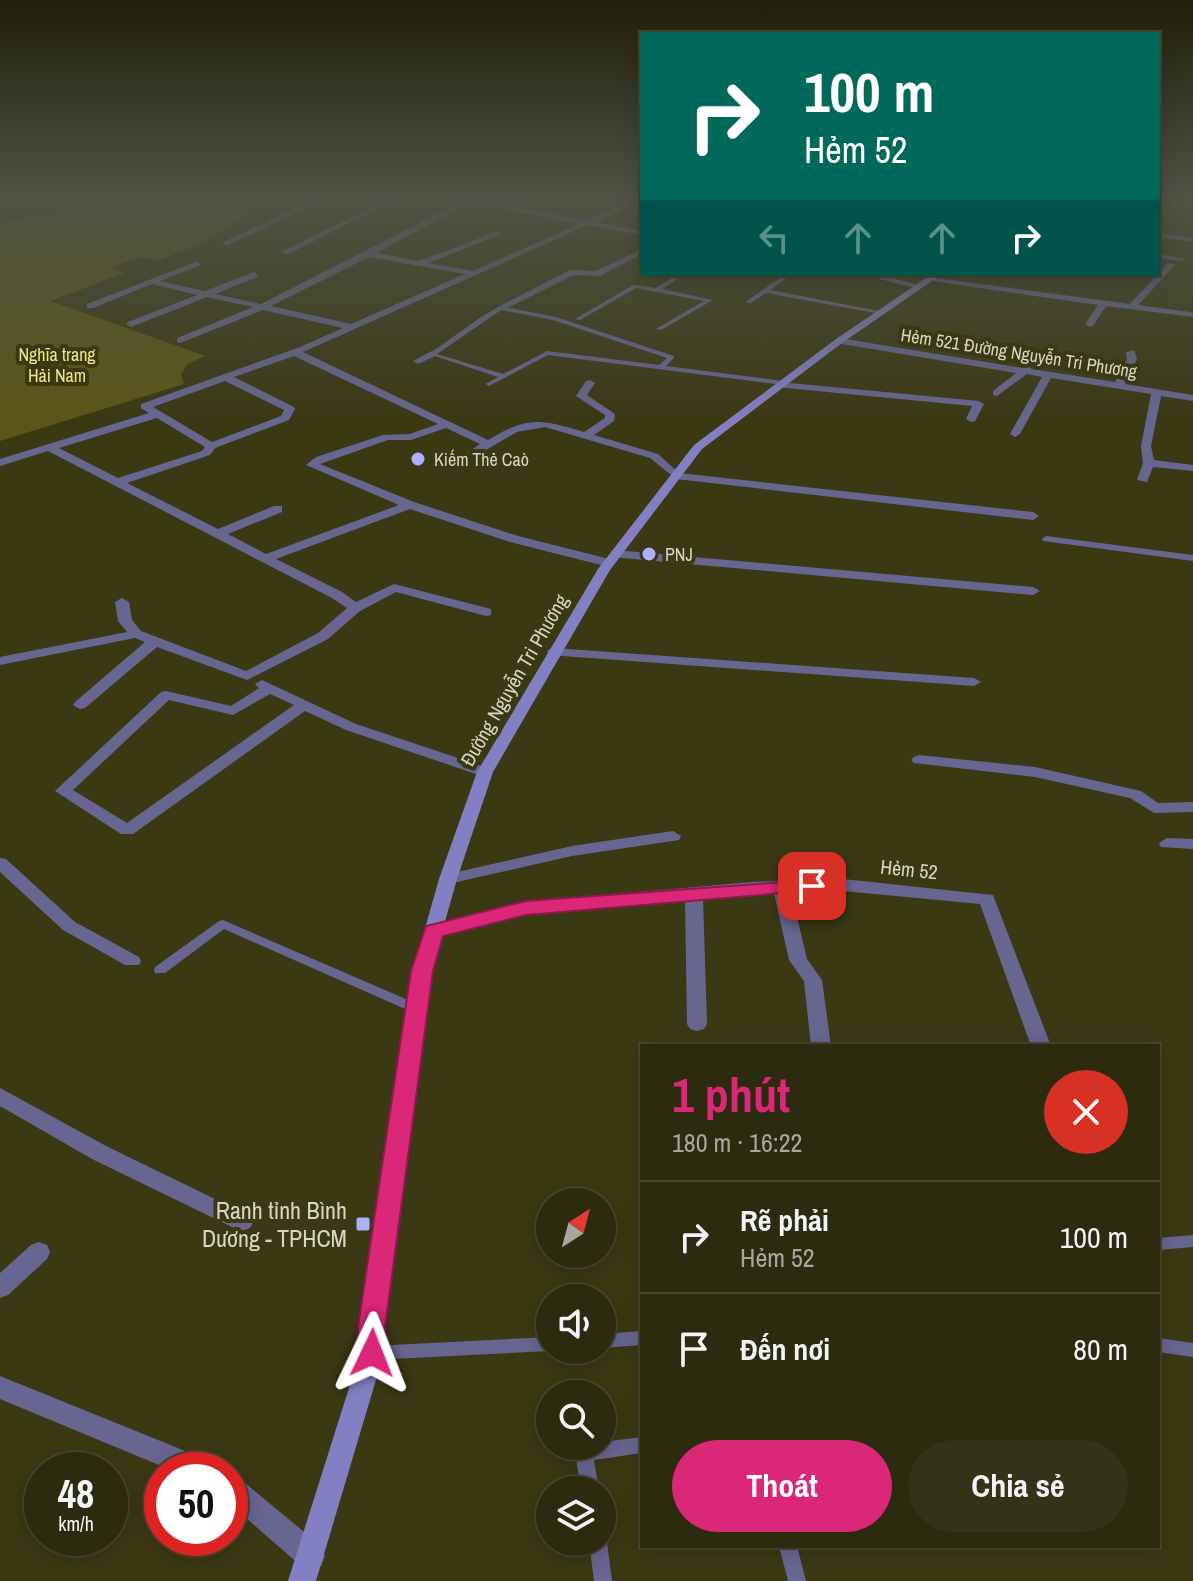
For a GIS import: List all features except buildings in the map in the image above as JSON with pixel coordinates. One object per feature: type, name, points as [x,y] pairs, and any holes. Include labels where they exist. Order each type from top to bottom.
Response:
[{"type":"main road","name":"Đường Nguyễn Tri Phương","points":[[307,1568],[372,1353],[371,1327],[422,971],[448,879],[485,772],[612,558],[698,447],[839,341],[929,280]]},
{"type":"street","points":[[90,306],[174,273]]},
{"type":"street","points":[[180,340],[262,307],[330,273]]},
{"type":"street","points":[[211,446],[154,415],[145,406],[294,352],[472,273]]},
{"type":"street","points":[[500,308],[571,273]]},
{"type":"street","points":[[1132,307],[1164,273]]},
{"type":"street","points":[[131,324],[254,275]]},
{"type":"street","points":[[886,276],[1190,315]]},
{"type":"street","points":[[152,282],[351,327]]},
{"type":"street","points":[[1062,310],[1068,298]]},
{"type":"street","points":[[1090,324],[1104,303]]},
{"type":"street","name":"Hẻm 521 Đường Nguyễn Tri Phương","points":[[839,341],[1188,397]]},
{"type":"street","points":[[294,352],[488,444]]},
{"type":"street","points":[[1119,385],[1132,359],[1131,352]]},
{"type":"street","points":[[418,361],[432,354]]},
{"type":"street","points":[[997,393],[1027,369]]},
{"type":"street","points":[[1015,434],[1049,373]]},
{"type":"street","points":[[117,482],[206,453],[211,446],[285,418],[290,409],[225,377]]},
{"type":"street","points":[[1188,397],[1193,382]]},
{"type":"street","points":[[585,436],[610,419],[610,414],[581,396],[590,383]]},
{"type":"street","points":[[781,384],[979,404],[971,419]]},
{"type":"street","points":[[1143,480],[1149,463],[1146,446],[1157,392]]},
{"type":"street","points":[[0,463],[154,415]]},
{"type":"street","points":[[448,424],[411,437],[387,437],[314,462],[316,468],[410,505],[514,539],[612,558],[1033,591]]},
{"type":"street","points":[[462,461],[514,429],[545,424],[654,456],[676,476],[1033,516]]},
{"type":"street","points":[[50,448],[266,558],[355,608]]},
{"type":"street","points":[[1149,463],[1193,468]]},
{"type":"street","points":[[266,558],[410,505]]},
{"type":"street","points":[[218,534],[278,509]]},
{"type":"street","points":[[247,676],[323,636],[355,608],[394,588],[486,612]]},
{"type":"street","points":[[122,602],[125,621],[136,634],[247,676],[302,706],[351,727],[485,772]]},
{"type":"street","points":[[0,661],[136,634]]},
{"type":"street","points":[[80,705],[154,642]]},
{"type":"street","points":[[554,652],[974,682]]},
{"type":"street","points":[[269,688],[233,711],[159,693],[63,791],[127,830],[302,706]]},
{"type":"street","points":[[919,760],[1035,772],[1135,794],[1154,808],[1193,807]]},
{"type":"street","points":[[448,879],[572,851],[673,836]]},
{"type":"street","points":[[1167,843],[1193,844]]},
{"type":"street","points":[[0,863],[37,893],[69,926],[132,961]]},
{"type":"street","name":"Hẻm 52","points":[[434,931],[526,908],[781,887],[843,885],[987,899],[1040,1044]]},
{"type":"street","points":[[781,887],[798,960],[813,980],[821,1044]]},
{"type":"street","points":[[694,895],[697,1024]]},
{"type":"street","points":[[0,1096],[100,1153],[242,1222]]},
{"type":"street","points":[[0,1288],[39,1252]]},
{"type":"street","points":[[0,1387],[157,1452]]},
{"type":"street","points":[[248,1506],[307,1568]]},
{"type":"lane","points":[[657,290],[679,276]]},
{"type":"lane","points":[[749,302],[786,276]]},
{"type":"lane","points":[[578,319],[635,286],[710,300],[659,329]]},
{"type":"lane","points":[[767,291],[881,312]]},
{"type":"lane","points":[[432,354],[459,340],[479,319],[500,308],[554,318],[672,357],[662,366]]},
{"type":"lane","points":[[489,384],[547,353],[610,364],[662,366],[781,384]]},
{"type":"lane","points":[[432,354],[503,376]]},
{"type":"lane","points":[[1046,539],[1193,558]]},
{"type":"lane","points":[[160,970],[223,924],[417,1009]]},
{"type":"lane","points":[[1160,1244],[1193,1241]]},
{"type":"lane","points":[[616,1340],[640,1338]]},
{"type":"lane","points":[[372,1353],[536,1345]]},
{"type":"lane","points":[[1160,1345],[1193,1350]]},
{"type":"lane","points":[[588,1476],[584,1453],[640,1445]]},
{"type":"lane","points":[[789,1548],[797,1581]]},
{"type":"lane","points":[[600,1556],[603,1581]]},
{"type":"green space","name":"Nghĩa trang Hải Nam","points":[[0,273],[124,273],[51,301],[205,356],[188,364],[181,374],[184,384],[0,441]]},
{"type":"place","name":"Kiếm Thẻ Caò","points":[[418,459]]},
{"type":"place","name":"PNJ","points":[[649,554]]},
{"type":"place","name":"Ranh tỉnh Bình Dương - TPHCM","points":[[363,1224]]},
{"type":"route","points":[[372,1353],[371,1327],[422,971],[434,931],[526,908],[635,901],[752,888],[812,886]]}]
